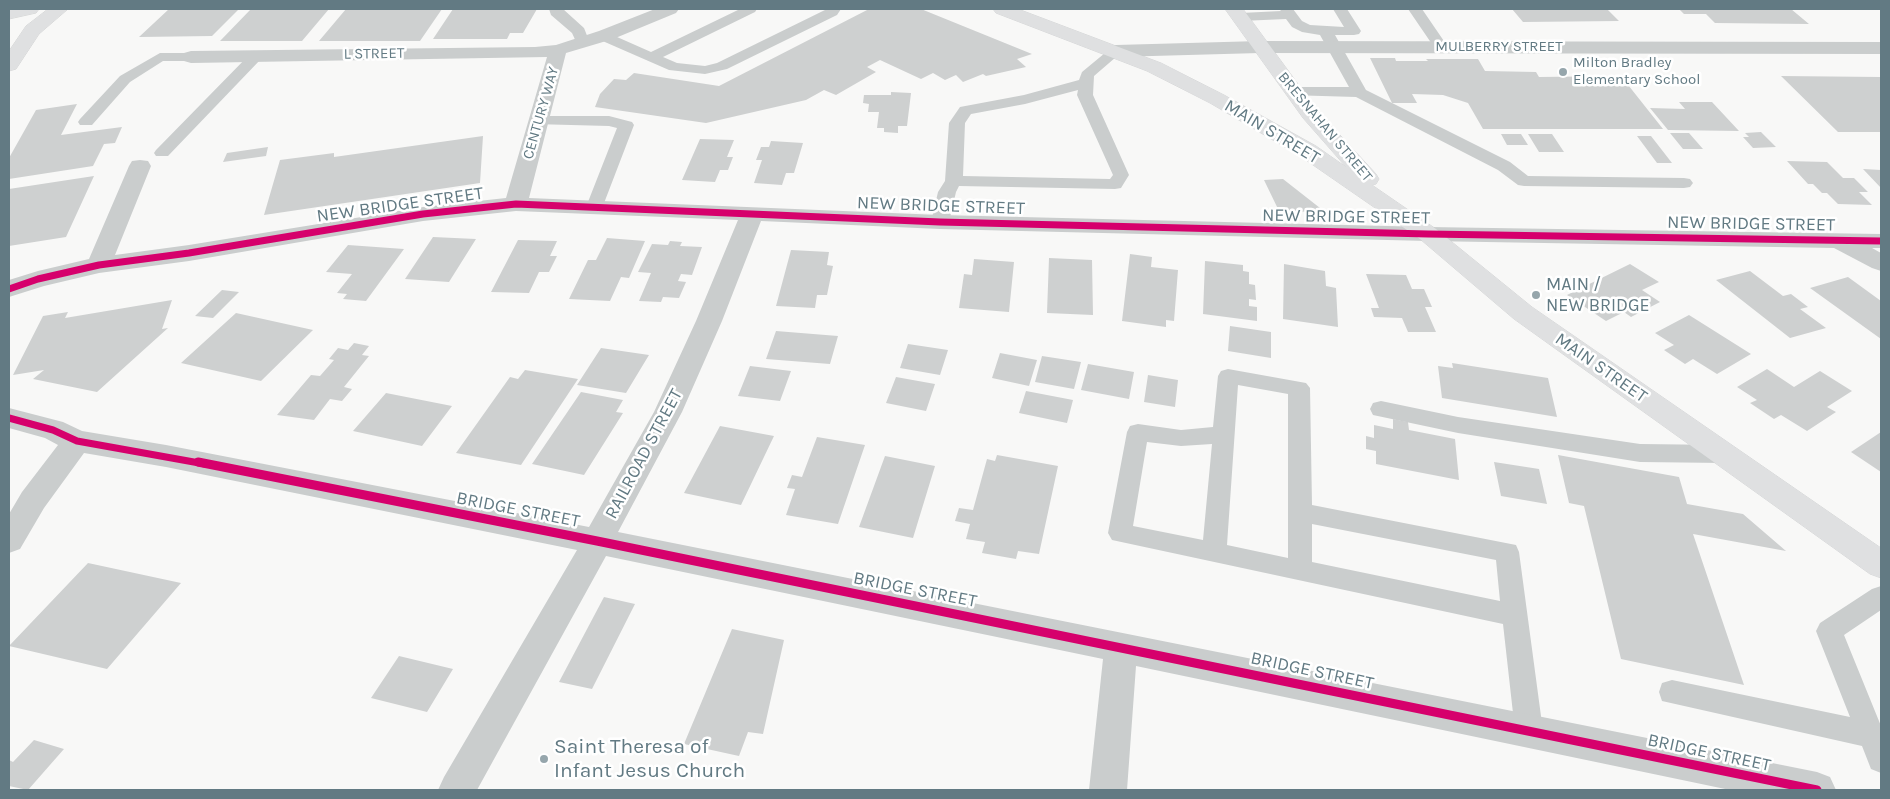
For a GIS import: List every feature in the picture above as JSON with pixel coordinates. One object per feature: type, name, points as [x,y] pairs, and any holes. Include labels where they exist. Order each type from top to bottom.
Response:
[{"type":"main road","points":[[9,14],[30,9]]},
{"type":"main road","points":[[9,65],[32,30],[59,9]]},
{"type":"main road","name":"MAIN STREET","points":[[1002,9],[1116,51],[1185,82],[1308,151],[1428,234],[1523,313],[1881,565]]},
{"type":"main road","name":"BRESNAHAN STREET","points":[[1237,13],[1293,92],[1363,173],[1395,206],[1428,234]]},
{"type":"street","name":"CENTURY WAY","points":[[516,204],[558,50],[603,36],[670,9]]},
{"type":"street","name":"MULBERRY STREET","points":[[1116,51],[1260,47],[1328,39],[1441,47],[1881,48]]},
{"type":"street","name":"L STREET","points":[[191,57],[535,53],[558,50]]},
{"type":"street","points":[[99,264],[140,166]]},
{"type":"street","name":"NEW BRIDGE STREET","points":[[9,289],[38,279],[99,264],[188,253],[422,214],[516,204],[940,222],[1428,234],[1881,241]]},
{"type":"street","name":"RAILROAD STREET","points":[[457,790],[647,452],[684,380],[752,214]]},
{"type":"street","points":[[1838,240],[1881,263]]},
{"type":"street","name":"BRIDGE STREET","points":[[9,418],[53,430],[77,441],[166,456],[597,541],[1817,790]]},
{"type":"street","points":[[9,540],[33,500],[77,441]]},
{"type":"street","points":[[1108,790],[1121,647]]},
{"type":"lane","points":[[559,12],[578,9]]},
{"type":"lane","points":[[652,57],[750,9]]},
{"type":"lane","points":[[603,36],[674,67],[705,70],[722,66],[832,12],[834,9]]},
{"type":"lane","points":[[1328,39],[1354,31],[1340,9]]},
{"type":"lane","points":[[1415,9],[1441,47]]},
{"type":"lane","points":[[559,12],[579,31],[583,43]]},
{"type":"lane","points":[[1237,13],[1288,12],[1297,24],[1328,39],[1360,92]]},
{"type":"lane","points":[[954,181],[1115,184],[1121,175],[1085,94],[1087,75],[1116,51]]},
{"type":"lane","points":[[162,153],[256,56]]},
{"type":"lane","points":[[86,122],[125,79],[160,57],[191,57]]},
{"type":"lane","points":[[940,222],[947,192],[954,181],[958,123],[966,110],[1025,99],[1086,83]]},
{"type":"lane","points":[[1293,92],[1341,90],[1360,92],[1504,166],[1524,181],[1684,183]]},
{"type":"lane","points":[[538,121],[609,121],[626,125],[595,207]]},
{"type":"lane","points":[[1214,552],[1228,376],[1299,388],[1300,570]]},
{"type":"lane","points":[[1381,409],[1458,425],[1640,453],[1724,454]]},
{"type":"lane","points":[[1224,434],[1181,438],[1138,432],[1120,533],[1515,615]]},
{"type":"lane","points":[[1300,512],[1507,552],[1530,731]]},
{"type":"lane","points":[[1881,597],[1829,631],[1881,760]]},
{"type":"lane","points":[[1672,692],[1871,735]]},
{"type":"building","points":[[169,9],[239,9],[212,36],[139,37]]},
{"type":"building","points":[[251,9],[329,9],[302,41],[220,41]]},
{"type":"building","points":[[346,9],[442,9],[420,41],[319,41]]},
{"type":"building","points":[[453,9],[537,9],[523,33],[510,33],[507,39],[433,39]]},
{"type":"building","points":[[869,9],[921,9],[1032,54],[1017,59],[1026,67],[986,76],[983,74],[963,82],[956,75],[945,80],[933,73],[921,79],[880,60],[867,67],[876,72],[836,95],[824,90],[806,100],[706,123],[595,107],[600,94],[614,79],[626,80],[634,73],[719,86]]},
{"type":"building","points":[[1512,9],[1607,9],[1619,21],[1523,22]]},
{"type":"building","points":[[1679,9],[1791,9],[1809,24],[1715,23],[1706,14],[1684,14]]},
{"type":"building","points":[[1370,58],[1395,58],[1396,61],[1478,59],[1485,71],[1536,72],[1539,77],[1621,76],[1663,129],[1483,129],[1468,103],[1443,95],[1412,94],[1417,103],[1392,103]]},
{"type":"building","points":[[1781,76],[1881,77],[1881,132],[1838,132]]},
{"type":"building","points":[[891,92],[911,93],[907,126],[898,126],[898,133],[884,132],[884,128],[877,128],[879,112],[868,112],[869,104],[863,103],[864,95],[891,95]]},
{"type":"building","points":[[1679,102],[1712,102],[1739,131],[1668,130],[1650,108],[1685,109]]},
{"type":"building","points":[[77,104],[61,135],[122,127],[115,143],[104,144],[93,166],[9,179],[9,158],[36,110]]},
{"type":"building","points":[[1761,132],[1776,147],[1753,148],[1743,137],[1749,137],[1745,133]]},
{"type":"building","points":[[1670,133],[1689,133],[1703,149],[1683,149]]},
{"type":"building","points":[[1501,134],[1521,134],[1528,145],[1507,145]]},
{"type":"building","points":[[1528,134],[1552,134],[1564,152],[1539,152]]},
{"type":"building","points":[[483,136],[480,183],[264,215],[280,160],[334,153],[334,157]]},
{"type":"building","points":[[1637,136],[1651,136],[1672,163],[1657,163]]},
{"type":"building","points":[[700,139],[734,140],[727,157],[733,157],[728,170],[720,170],[715,182],[682,180]]},
{"type":"building","points":[[771,141],[803,143],[794,173],[786,173],[782,185],[754,183],[762,160],[756,160],[761,147],[769,147]]},
{"type":"building","points":[[268,147],[266,156],[223,162],[227,153]]},
{"type":"building","points":[[1787,161],[1827,162],[1843,178],[1854,178],[1868,192],[1859,192],[1872,205],[1838,204],[1827,193],[1822,193],[1813,184],[1808,184]]},
{"type":"building","points":[[1863,169],[1881,170],[1881,188]]},
{"type":"building","points":[[94,176],[66,237],[9,246],[9,189]]},
{"type":"building","points":[[1283,179],[1320,208],[1318,212],[1279,211],[1264,180]]},
{"type":"building","points":[[433,237],[476,239],[449,282],[405,279]]},
{"type":"building","points":[[607,238],[645,241],[629,278],[621,277],[610,301],[569,299],[588,260],[596,260]]},
{"type":"building","points":[[518,240],[557,241],[550,256],[557,256],[549,272],[539,272],[529,293],[491,292]]},
{"type":"building","points":[[670,241],[682,242],[680,246],[702,247],[692,275],[681,274],[678,281],[686,282],[679,298],[663,297],[661,302],[639,301],[651,273],[638,272],[652,244],[668,245]]},
{"type":"building","points":[[348,245],[404,249],[366,301],[343,299],[347,294],[337,293],[352,274],[326,272]]},
{"type":"building","points":[[791,250],[829,252],[827,265],[833,266],[827,295],[817,295],[815,308],[776,306]]},
{"type":"building","points":[[1130,254],[1152,257],[1151,267],[1178,270],[1174,321],[1166,320],[1166,327],[1122,321]]},
{"type":"building","points":[[1049,258],[1092,260],[1093,315],[1047,313]]},
{"type":"building","points":[[974,259],[1014,262],[1009,312],[959,308],[964,274],[972,275]]},
{"type":"building","points":[[1205,261],[1243,265],[1243,271],[1249,272],[1249,284],[1255,285],[1256,300],[1249,299],[1249,306],[1257,307],[1257,321],[1203,314]]},
{"type":"building","points":[[1284,264],[1325,271],[1326,286],[1336,288],[1338,327],[1283,319]]},
{"type":"building","points":[[1630,264],[1659,282],[1642,290],[1660,302],[1631,317],[1624,312],[1606,321],[1567,295]]},
{"type":"building","points":[[1750,271],[1783,296],[1791,294],[1808,307],[1800,309],[1826,328],[1790,338],[1716,280]]},
{"type":"building","points":[[1366,274],[1406,275],[1412,289],[1424,289],[1432,307],[1425,307],[1436,332],[1408,332],[1402,318],[1374,317],[1371,308],[1379,308]]},
{"type":"building","points":[[1848,277],[1881,301],[1881,339],[1810,288]]},
{"type":"building","points":[[222,290],[239,292],[213,318],[195,316]]},
{"type":"building","points":[[172,300],[162,329],[168,328],[97,392],[33,379],[44,370],[13,375],[43,316],[68,312],[65,318]]},
{"type":"building","points":[[236,313],[313,330],[261,381],[181,363]]},
{"type":"building","points":[[1689,315],[1751,354],[1717,374],[1693,359],[1685,364],[1664,350],[1674,345],[1655,333]]},
{"type":"building","points":[[1230,326],[1271,332],[1271,358],[1228,351]]},
{"type":"building","points":[[776,331],[838,336],[830,364],[766,359]]},
{"type":"building","points":[[354,343],[369,346],[362,355],[369,356],[344,387],[352,389],[342,401],[330,399],[314,420],[277,415],[311,375],[320,376],[334,360],[329,359],[338,348],[348,350]]},
{"type":"building","points":[[908,344],[948,350],[940,375],[900,368]]},
{"type":"building","points":[[601,348],[649,355],[626,393],[577,385]]},
{"type":"building","points":[[1000,353],[1037,360],[1029,386],[992,378]]},
{"type":"building","points":[[1042,356],[1081,362],[1074,389],[1035,382]]},
{"type":"building","points":[[1452,363],[1548,378],[1557,417],[1442,398],[1438,366],[1453,368]]},
{"type":"building","points":[[1088,364],[1134,372],[1129,399],[1081,390]]},
{"type":"building","points":[[750,366],[791,371],[780,401],[738,396]]},
{"type":"building","points":[[1767,369],[1794,387],[1820,371],[1852,391],[1827,407],[1836,412],[1807,431],[1781,415],[1774,419],[1750,403],[1757,400],[1737,387]]},
{"type":"building","points":[[525,370],[578,379],[521,465],[456,453],[510,377],[518,379]]},
{"type":"building","points":[[1148,375],[1178,380],[1175,407],[1144,402]]},
{"type":"building","points":[[896,377],[935,384],[926,411],[886,403]]},
{"type":"building","points":[[1026,391],[1073,400],[1067,423],[1019,413]]},
{"type":"building","points":[[581,392],[623,400],[616,412],[623,413],[584,475],[532,464]]},
{"type":"building","points":[[386,393],[452,406],[422,446],[353,431]]},
{"type":"building","points":[[1393,419],[1408,422],[1409,430],[1455,439],[1459,480],[1376,464],[1376,451],[1366,449],[1366,436],[1374,438],[1374,425],[1393,429]]},
{"type":"building","points":[[720,426],[774,436],[741,505],[684,493]]},
{"type":"building","points":[[1881,432],[1881,472],[1851,452]]},
{"type":"building","points":[[817,437],[865,445],[838,524],[786,515],[795,489],[787,488],[792,475],[802,477]]},
{"type":"building","points":[[997,455],[1058,466],[1039,554],[1018,551],[1016,559],[982,553],[985,542],[966,539],[970,524],[955,521],[959,508],[973,510],[987,459],[995,461]]},
{"type":"building","points":[[1558,455],[1679,477],[1687,504],[1743,514],[1786,551],[1693,534],[1744,685],[1621,659],[1584,506],[1569,503]]},
{"type":"building","points":[[885,456],[935,466],[913,538],[859,527]]},
{"type":"building","points":[[1494,462],[1539,469],[1547,504],[1501,496]]},
{"type":"building","points":[[88,563],[181,583],[107,669],[9,646]]},
{"type":"building","points":[[604,597],[635,604],[592,689],[559,682]]},
{"type":"building","points":[[732,629],[784,640],[763,734],[748,732],[739,756],[684,744]]},
{"type":"building","points":[[399,656],[453,669],[427,712],[371,698]]},
{"type":"building","points":[[34,740],[64,749],[28,790],[9,786],[9,760],[13,762]]},
{"type":"cycle path","points":[[9,289],[38,279],[99,265],[189,253],[423,214],[516,204],[940,222],[1428,234],[1881,241]]},
{"type":"cycle path","points":[[9,418],[53,430],[77,441],[166,456],[597,541],[1817,790]]},
{"type":"place","name":"Milton Bradley Elementary School","points":[[1563,72]]},
{"type":"place","name":"MAIN / NEW BRIDGE","points":[[1536,295]]},
{"type":"place","name":"Saint Theresa of Infant Jesus Church","points":[[544,759]]}]
